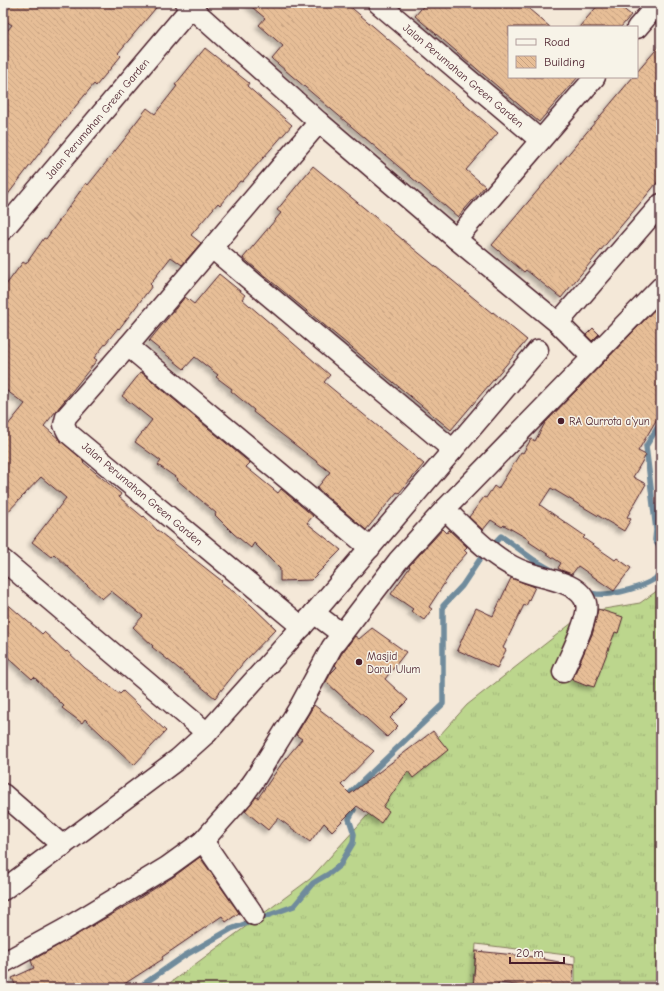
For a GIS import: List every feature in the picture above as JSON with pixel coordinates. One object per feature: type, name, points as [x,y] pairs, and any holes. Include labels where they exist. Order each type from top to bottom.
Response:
[{"type":"street","points":[[638,27],[649,14],[655,3]]},
{"type":"street","name":"Jalan Perumahan Green Garden","points":[[3,230],[178,23],[191,5],[319,122],[456,239],[558,323],[592,357]]},
{"type":"street","name":"Jalan Perumahan Green Garden","points":[[386,5],[540,140]]},
{"type":"street","points":[[456,239],[594,78]]},
{"type":"street","name":"Jalan Perumahan Green Garden","points":[[319,122],[66,417],[64,425],[68,432],[308,620],[342,634]]},
{"type":"street","points":[[558,323],[661,204]]},
{"type":"street","points":[[212,248],[453,450]]},
{"type":"street","points":[[3,964],[65,929],[161,871],[203,842],[243,796],[255,779],[299,708],[332,647],[398,561],[445,509],[661,287]]},
{"type":"street","points":[[128,346],[370,548]]},
{"type":"street","points":[[3,890],[178,758],[207,733],[308,620],[538,350]]},
{"type":"street","points":[[445,509],[481,543],[510,565],[525,572],[567,584],[582,596],[586,604],[586,616],[563,672]]},
{"type":"street","points":[[3,560],[207,733]]},
{"type":"street","points":[[3,794],[63,846]]},
{"type":"street","points":[[203,842],[254,915]]},
{"type":"green space","points":[[661,588],[661,981],[575,982],[575,956],[476,944],[473,988],[163,988],[310,879],[467,705],[586,612],[640,603]]},
{"type":"building","points":[[3,3],[160,3],[118,53],[121,56],[96,86],[94,84],[70,113],[3,201],[3,36],[12,25],[3,19]]},
{"type":"building","points":[[247,3],[346,3],[498,133],[466,170],[485,186],[458,217],[272,59],[283,46],[259,25],[265,18]]},
{"type":"building","points":[[426,3],[522,3],[549,26],[508,26],[508,78],[577,78],[539,122],[415,16]]},
{"type":"building","points":[[600,3],[616,3],[631,15],[622,26],[580,26]]},
{"type":"building","points":[[661,44],[661,178],[561,298],[526,270],[524,272],[492,245],[632,78],[638,78],[638,71]]},
{"type":"building","points":[[205,48],[249,83],[247,86],[292,125],[242,182],[240,181],[220,205],[218,203],[191,235],[201,243],[182,265],[171,257],[150,284],[152,286],[119,329],[118,328],[94,358],[97,360],[44,426],[121,494],[119,497],[143,517],[144,516],[157,530],[251,605],[276,629],[244,662],[215,698],[152,647],[153,646],[133,627],[143,616],[111,591],[102,599],[54,554],[51,557],[32,542],[66,498],[41,477],[3,517],[3,431],[25,404],[3,388],[3,289],[23,262],[26,264],[44,238],[46,239],[86,183],[88,185],[131,131],[130,130],[147,108],[155,114],[177,86],[175,85]]},
{"type":"building","points":[[313,166],[527,340],[451,430],[243,258],[281,213],[277,210]]},
{"type":"building","points":[[219,274],[245,295],[242,299],[330,375],[324,382],[424,464],[399,493],[397,492],[366,530],[317,488],[330,472],[253,412],[254,410],[231,391],[232,389],[216,377],[218,375],[195,357],[184,369],[149,341],[185,297],[194,304]]},
{"type":"building","points":[[661,303],[661,412],[638,451],[646,455],[633,477],[646,484],[627,517],[631,519],[624,531],[551,488],[540,505],[585,536],[583,538],[615,560],[617,558],[631,568],[614,591],[578,566],[572,574],[561,570],[558,568],[561,563],[529,542],[530,540],[504,525],[502,527],[491,520],[483,530],[469,517],[484,497],[486,498],[494,486],[498,489],[521,452],[523,453],[531,439],[535,441],[545,423]]},
{"type":"building","points":[[593,328],[599,334],[592,341],[586,335]]},
{"type":"building","points":[[141,372],[250,463],[246,467],[278,493],[281,489],[313,516],[307,523],[341,550],[311,580],[280,581],[280,569],[254,543],[251,548],[234,534],[215,515],[216,513],[177,480],[178,479],[158,465],[161,461],[135,442],[152,420],[122,396]]},
{"type":"building","points":[[443,529],[447,533],[449,530],[467,547],[464,550],[467,553],[457,564],[429,607],[432,609],[424,620],[411,611],[413,609],[391,594],[410,567],[409,566]]},
{"type":"building","points":[[511,578],[535,587],[526,606],[524,605],[503,648],[506,650],[497,668],[457,650],[476,608],[493,616]]},
{"type":"building","points":[[3,600],[42,634],[44,632],[66,652],[67,651],[85,668],[120,694],[123,691],[166,731],[134,765],[85,719],[82,723],[62,708],[64,706],[34,677],[32,679],[3,653]]},
{"type":"building","points":[[598,609],[623,617],[618,633],[615,632],[594,687],[572,680],[593,632]]},
{"type":"building","points":[[372,628],[406,652],[385,679],[408,700],[390,718],[398,726],[387,737],[326,682],[331,673],[337,667],[335,665],[342,653],[355,636],[359,639]]},
{"type":"building","points":[[314,705],[374,751],[341,785],[350,794],[433,731],[448,750],[413,778],[408,771],[383,807],[389,811],[381,823],[357,806],[332,831],[324,823],[310,842],[278,818],[268,830],[245,811],[256,797],[258,798],[282,763],[302,739],[296,735]]},
{"type":"building","points":[[200,857],[239,913],[226,922],[222,916],[162,957],[163,959],[118,988],[17,988],[12,978],[34,968],[31,961],[130,904],[173,877]]},
{"type":"building","points":[[476,951],[544,958],[543,959],[559,963],[574,965],[572,988],[544,988],[498,983],[498,988],[473,988]]},
{"type":"waterway","points":[[661,422],[646,446],[656,530],[655,540],[661,550]]},
{"type":"waterway","points":[[138,988],[184,956],[231,929],[294,906],[313,883],[340,865],[353,843],[354,834],[349,819],[354,810],[345,798],[443,704],[443,606],[462,586],[482,556],[501,536],[534,560],[553,571]]},
{"type":"waterway","points":[[587,591],[602,594],[621,592],[655,579],[661,572]]},
{"type":"place","name":"RA Qurrota a'yun","points":[[561,421]]},
{"type":"place","name":"Masjid Darul Ulum","points":[[359,662]]}]
